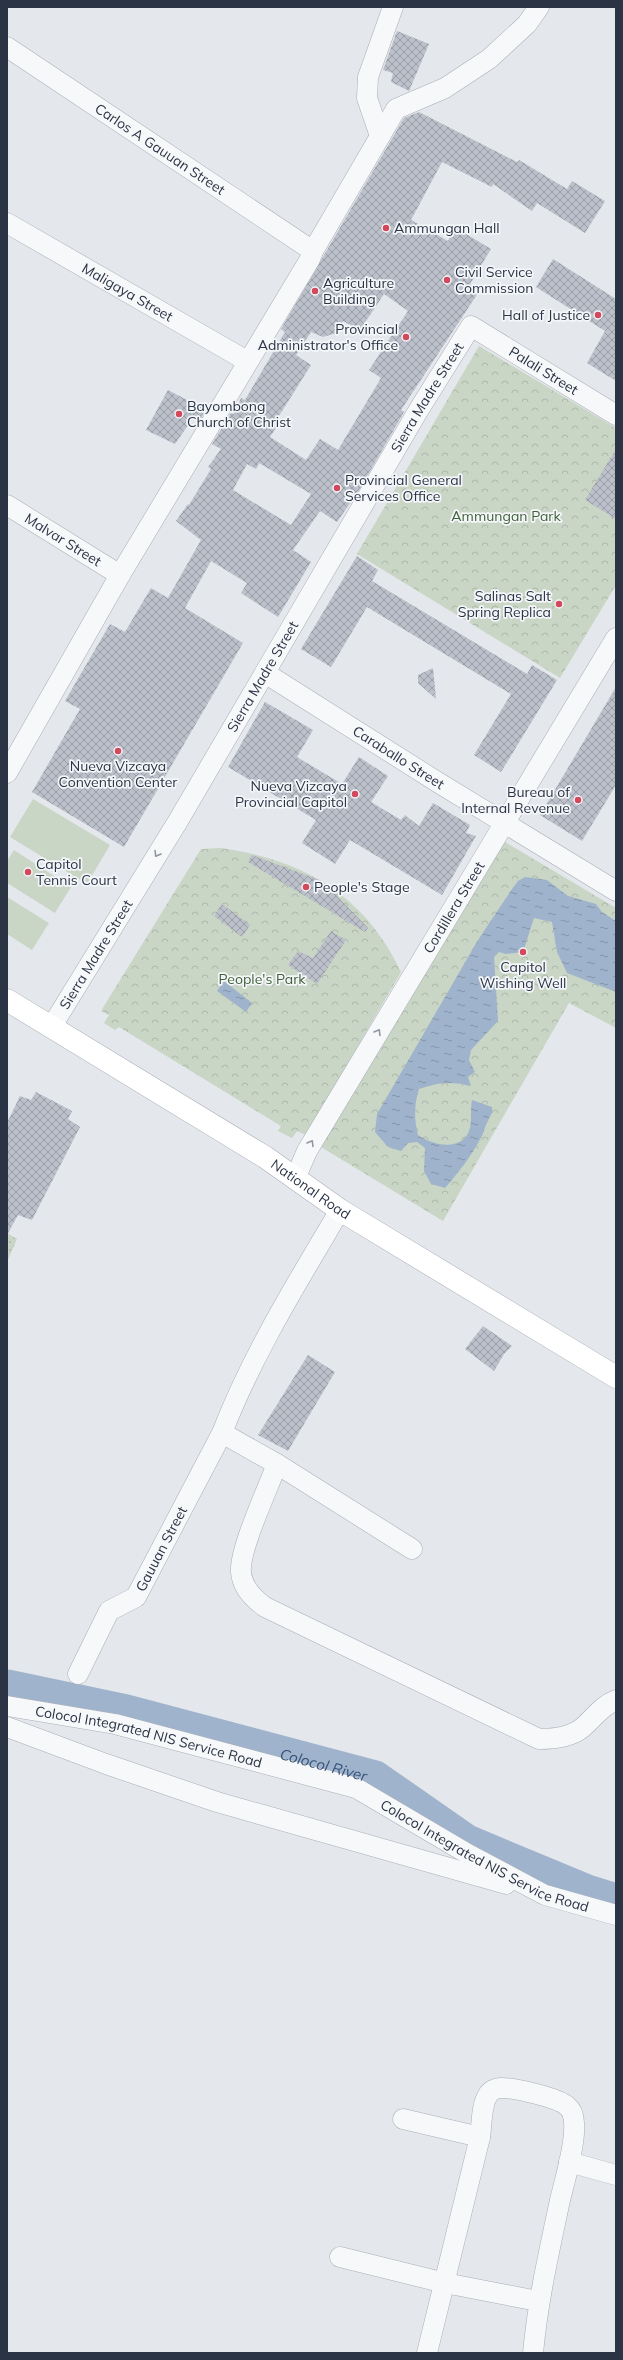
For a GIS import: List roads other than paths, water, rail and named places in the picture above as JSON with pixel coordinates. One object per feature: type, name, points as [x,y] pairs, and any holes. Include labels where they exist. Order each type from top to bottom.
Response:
[{"type":"main road","name":"National Road","points":[[7,1000],[265,1157],[340,1210],[616,1377]]},
{"type":"street","points":[[380,136],[367,98],[368,77],[393,7]]},
{"type":"street","points":[[7,773],[120,575],[247,361],[310,259],[312,251],[396,109],[445,88],[489,59],[527,24],[539,7]]},
{"type":"street","name":"Carlos A Gauuan Street","points":[[7,47],[312,251]]},
{"type":"street","name":"Maligaya Street","points":[[7,223],[247,361]]},
{"type":"street","name":"Palali Street","points":[[471,326],[616,415]]},
{"type":"street","name":"Sierra Madre Street","points":[[52,1026],[178,821],[418,411],[471,326]]},
{"type":"street","name":"Malvar Street","points":[[7,505],[120,575]]},
{"type":"street","name":"Cordillera Street","points":[[295,1178],[307,1151],[506,823],[616,638]]},
{"type":"street","name":"Caraballo Street","points":[[265,673],[616,890]]},
{"type":"street","name":"Gauuan Street","points":[[78,1674],[109,1611],[136,1597],[222,1433],[252,1368],[296,1285],[340,1210]]},
{"type":"street","points":[[222,1433],[277,1464],[412,1549]]},
{"type":"street","points":[[277,1464],[248,1537],[241,1572],[251,1594],[265,1607],[540,1739],[556,1739],[581,1729],[607,1704],[616,1700]]},
{"type":"street","name":"Colocol Integrated NIS Service Road","points":[[7,1706],[115,1724],[356,1788],[468,1854],[545,1895],[616,1915]]},
{"type":"street","points":[[7,1727],[106,1764],[217,1802],[545,1895]]},
{"type":"street","points":[[427,2353],[480,2137],[488,2095],[495,2089],[510,2088],[559,2102],[567,2106],[572,2114],[574,2124],[569,2162],[538,2301],[533,2353]]},
{"type":"street","points":[[403,2119],[480,2137]]},
{"type":"street","points":[[569,2162],[616,2175]]},
{"type":"street","points":[[340,2257],[445,2284],[538,2301]]},
{"type":"water","points":[[525,877],[547,880],[568,896],[596,904],[602,912],[616,921],[616,992],[567,973],[557,952],[552,922],[534,918],[523,952],[506,954],[499,952],[494,957],[498,1021],[471,1050],[469,1060],[475,1072],[468,1077],[471,1086],[457,1083],[433,1085],[419,1089],[417,1095],[415,1112],[418,1135],[424,1139],[439,1144],[455,1144],[467,1136],[471,1124],[472,1100],[492,1107],[492,1113],[478,1143],[465,1163],[445,1188],[431,1184],[424,1171],[425,1148],[417,1142],[408,1143],[401,1151],[388,1147],[375,1132],[377,1114],[478,940],[512,889],[518,881]]},
{"type":"water","points":[[224,981],[252,1003],[246,1012],[217,991]]},
{"type":"waterway","name":"Colocol River","points":[[7,1687],[126,1712],[375,1778],[467,1842],[587,1892],[616,1901]]},
{"type":"place","name":"Ammungan Hall","points":[[386,228]]},
{"type":"place","name":"Civil Service Commission","points":[[447,280]]},
{"type":"place","name":"Agriculture Building","points":[[315,291]]},
{"type":"place","name":"Hall of Justice","points":[[598,315]]},
{"type":"place","name":"Provincial Administrator's Office","points":[[406,337]]},
{"type":"place","name":"Bayombong Church of Christ","points":[[179,414]]},
{"type":"place","name":"Provincial General Services Office","points":[[337,488]]},
{"type":"place","name":"Salinas Salt Spring Replica","points":[[559,604]]},
{"type":"place","name":"Nueva Vizcaya Convention Center","points":[[118,751]]},
{"type":"place","name":"Nueva Vizcaya Provincial Capitol","points":[[355,794]]},
{"type":"place","name":"Bureau of Internal Revenue","points":[[578,800]]},
{"type":"place","name":"Capitol Tennis Court","points":[[28,872]]},
{"type":"place","name":"People's Stage","points":[[306,887]]},
{"type":"place","name":"Capitol Wishing Well","points":[[523,952]]},
{"type":"park label","name":"Ammungan Park","points":[[506,516]]},
{"type":"park label","name":"People's Park","points":[[262,979]]}]
